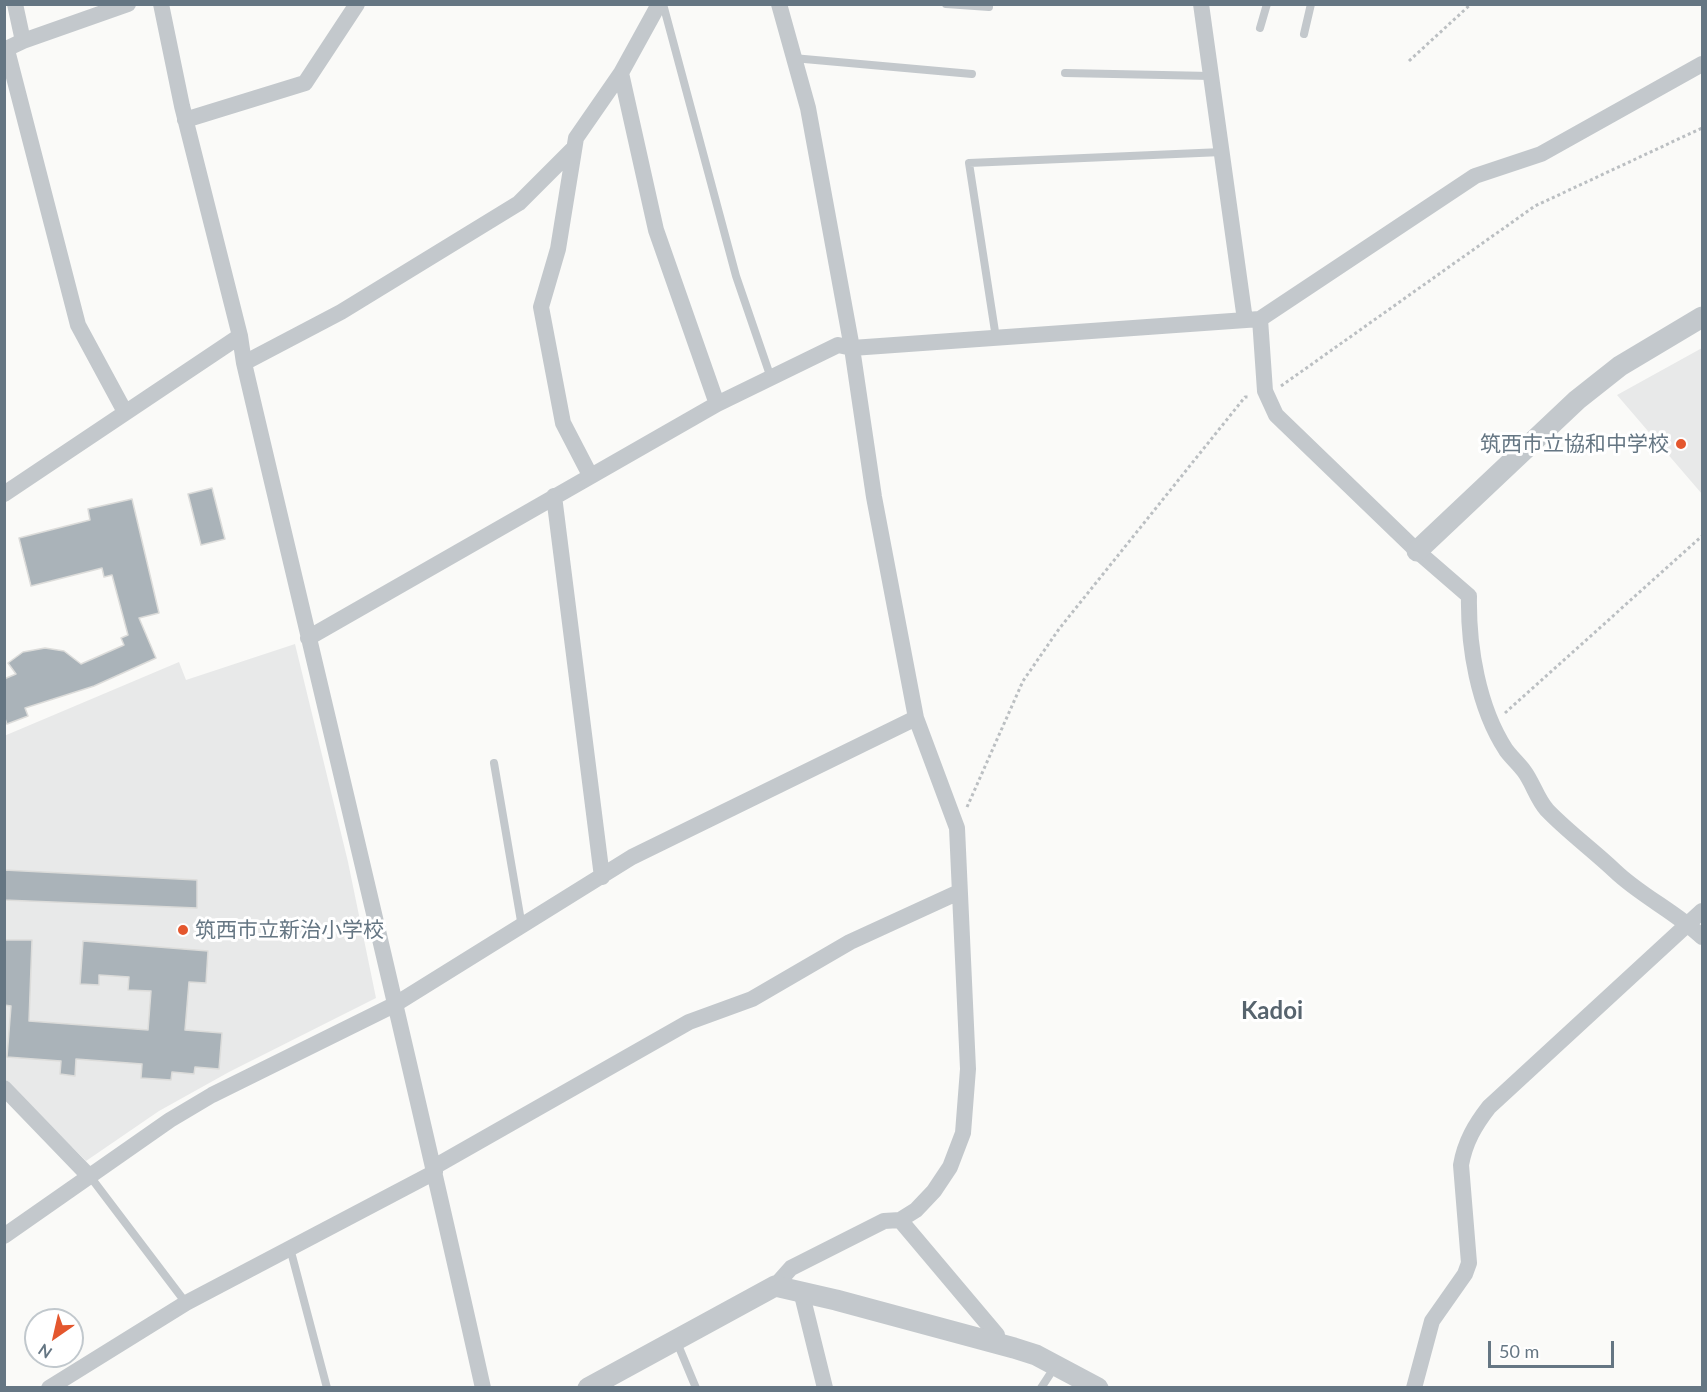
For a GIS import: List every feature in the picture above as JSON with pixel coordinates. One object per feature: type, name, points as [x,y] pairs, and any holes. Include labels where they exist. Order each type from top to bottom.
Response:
[{"type":"street","points":[[15,4],[23,41]]},
{"type":"street","points":[[125,412],[78,325],[6,50],[23,41],[128,4]]},
{"type":"street","points":[[161,4],[185,120],[240,336],[244,363],[308,638],[435,1170],[483,1388]]},
{"type":"street","points":[[185,120],[305,83],[357,4]]},
{"type":"street","points":[[590,475],[563,423],[541,307],[558,249],[572,150],[576,138],[621,73],[661,4]]},
{"type":"street","points":[[588,1388],[775,1286],[791,1268],[884,1221],[900,1220],[916,1210],[934,1191],[950,1167],[963,1133],[968,1068],[957,828],[916,718],[874,497],[852,348],[808,108],[779,4]]},
{"type":"street","points":[[1201,4],[1222,152],[1267,395],[1276,415],[1417,551],[1469,596],[1475,667],[1493,724],[1506,751],[1525,772],[1546,808],[1604,858],[1616,872],[1689,924],[1702,937]]},
{"type":"street","points":[[308,638],[717,404],[838,345],[852,348],[1253,320],[1475,176],[1542,154],[1702,64]]},
{"type":"street","points":[[621,73],[656,230],[717,404]]},
{"type":"street","points":[[244,363],[341,312],[501,215],[519,203],[572,150]]},
{"type":"street","points":[[1417,551],[1577,400],[1620,366],[1702,317]]},
{"type":"street","points":[[4,494],[240,336]]},
{"type":"street","points":[[554,496],[602,877]]},
{"type":"street","points":[[4,1236],[88,1175],[170,1120],[213,1095],[394,1005],[602,877],[632,856],[916,718]]},
{"type":"street","points":[[49,1388],[186,1303],[435,1170],[689,1022],[752,999],[850,942],[959,891]]},
{"type":"street","points":[[1414,1388],[1432,1321],[1465,1274],[1469,1263],[1461,1165],[1463,1149],[1477,1122],[1489,1107],[1702,911]]},
{"type":"street","points":[[4,1088],[88,1175]]},
{"type":"street","points":[[900,1220],[997,1335],[995,1342]]},
{"type":"street","points":[[775,1286],[995,1342],[1056,1365],[1098,1388]]},
{"type":"street","points":[[801,1291],[825,1388]]},
{"type":"lane","points":[[661,4],[736,276],[771,378]]},
{"type":"lane","points":[[946,4],[989,8],[989,4]]},
{"type":"lane","points":[[1260,28],[1267,4]]},
{"type":"lane","points":[[1304,34],[1311,4]]},
{"type":"lane","points":[[793,58],[972,74]]},
{"type":"lane","points":[[1065,73],[1211,76]]},
{"type":"lane","points":[[996,338],[969,163],[1222,152]]},
{"type":"lane","points":[[494,763],[522,927]]},
{"type":"lane","points":[[88,1175],[186,1303]]},
{"type":"lane","points":[[290,1248],[327,1388]]},
{"type":"lane","points":[[676,1339],[696,1388]]},
{"type":"lane","points":[[1041,1388],[1056,1365]]},
{"type":"path","points":[[1409,61],[1471,4]]},
{"type":"path","points":[[957,828],[1023,681],[1041,655],[1245,398],[1267,395],[1535,206],[1702,128]]},
{"type":"path","points":[[1493,724],[1702,536]]},
{"type":"shaded area","name":"筑西市立協和中学校","points":[[1702,348],[1702,494],[1617,395]]},
{"type":"shaded area","name":"筑西市立新治小学校","points":[[295,644],[348,862],[376,998],[229,1072],[159,1111],[86,1161],[5,1079],[4,736],[179,662],[186,680]]},
{"type":"building","points":[[212,488],[225,539],[201,545],[188,494]]},
{"type":"building","points":[[132,499],[159,613],[139,618],[156,658],[94,686],[25,708],[28,716],[7,724],[4,716],[4,679],[16,674],[8,663],[23,652],[45,648],[64,651],[81,664],[124,645],[121,638],[128,635],[112,575],[104,577],[102,568],[31,586],[19,538],[90,520],[88,509]]},
{"type":"building","points":[[4,870],[197,880],[197,908],[4,900]]},
{"type":"building","points":[[4,940],[32,940],[29,1021],[148,1030],[151,991],[128,990],[129,977],[99,975],[99,985],[80,984],[83,941],[208,951],[206,983],[189,982],[185,1030],[222,1033],[219,1069],[195,1067],[194,1074],[172,1072],[171,1080],[141,1078],[142,1064],[76,1059],[75,1076],[60,1074],[61,1061],[7,1057],[11,1006],[4,1005]]},
{"type":"place","name":"筑西市立協和中学校","points":[[1681,444]]},
{"type":"place","name":"筑西市立新治小学校","points":[[183,930]]},
{"type":"district","name":"Kadoi","points":[[1272,1011]]}]
